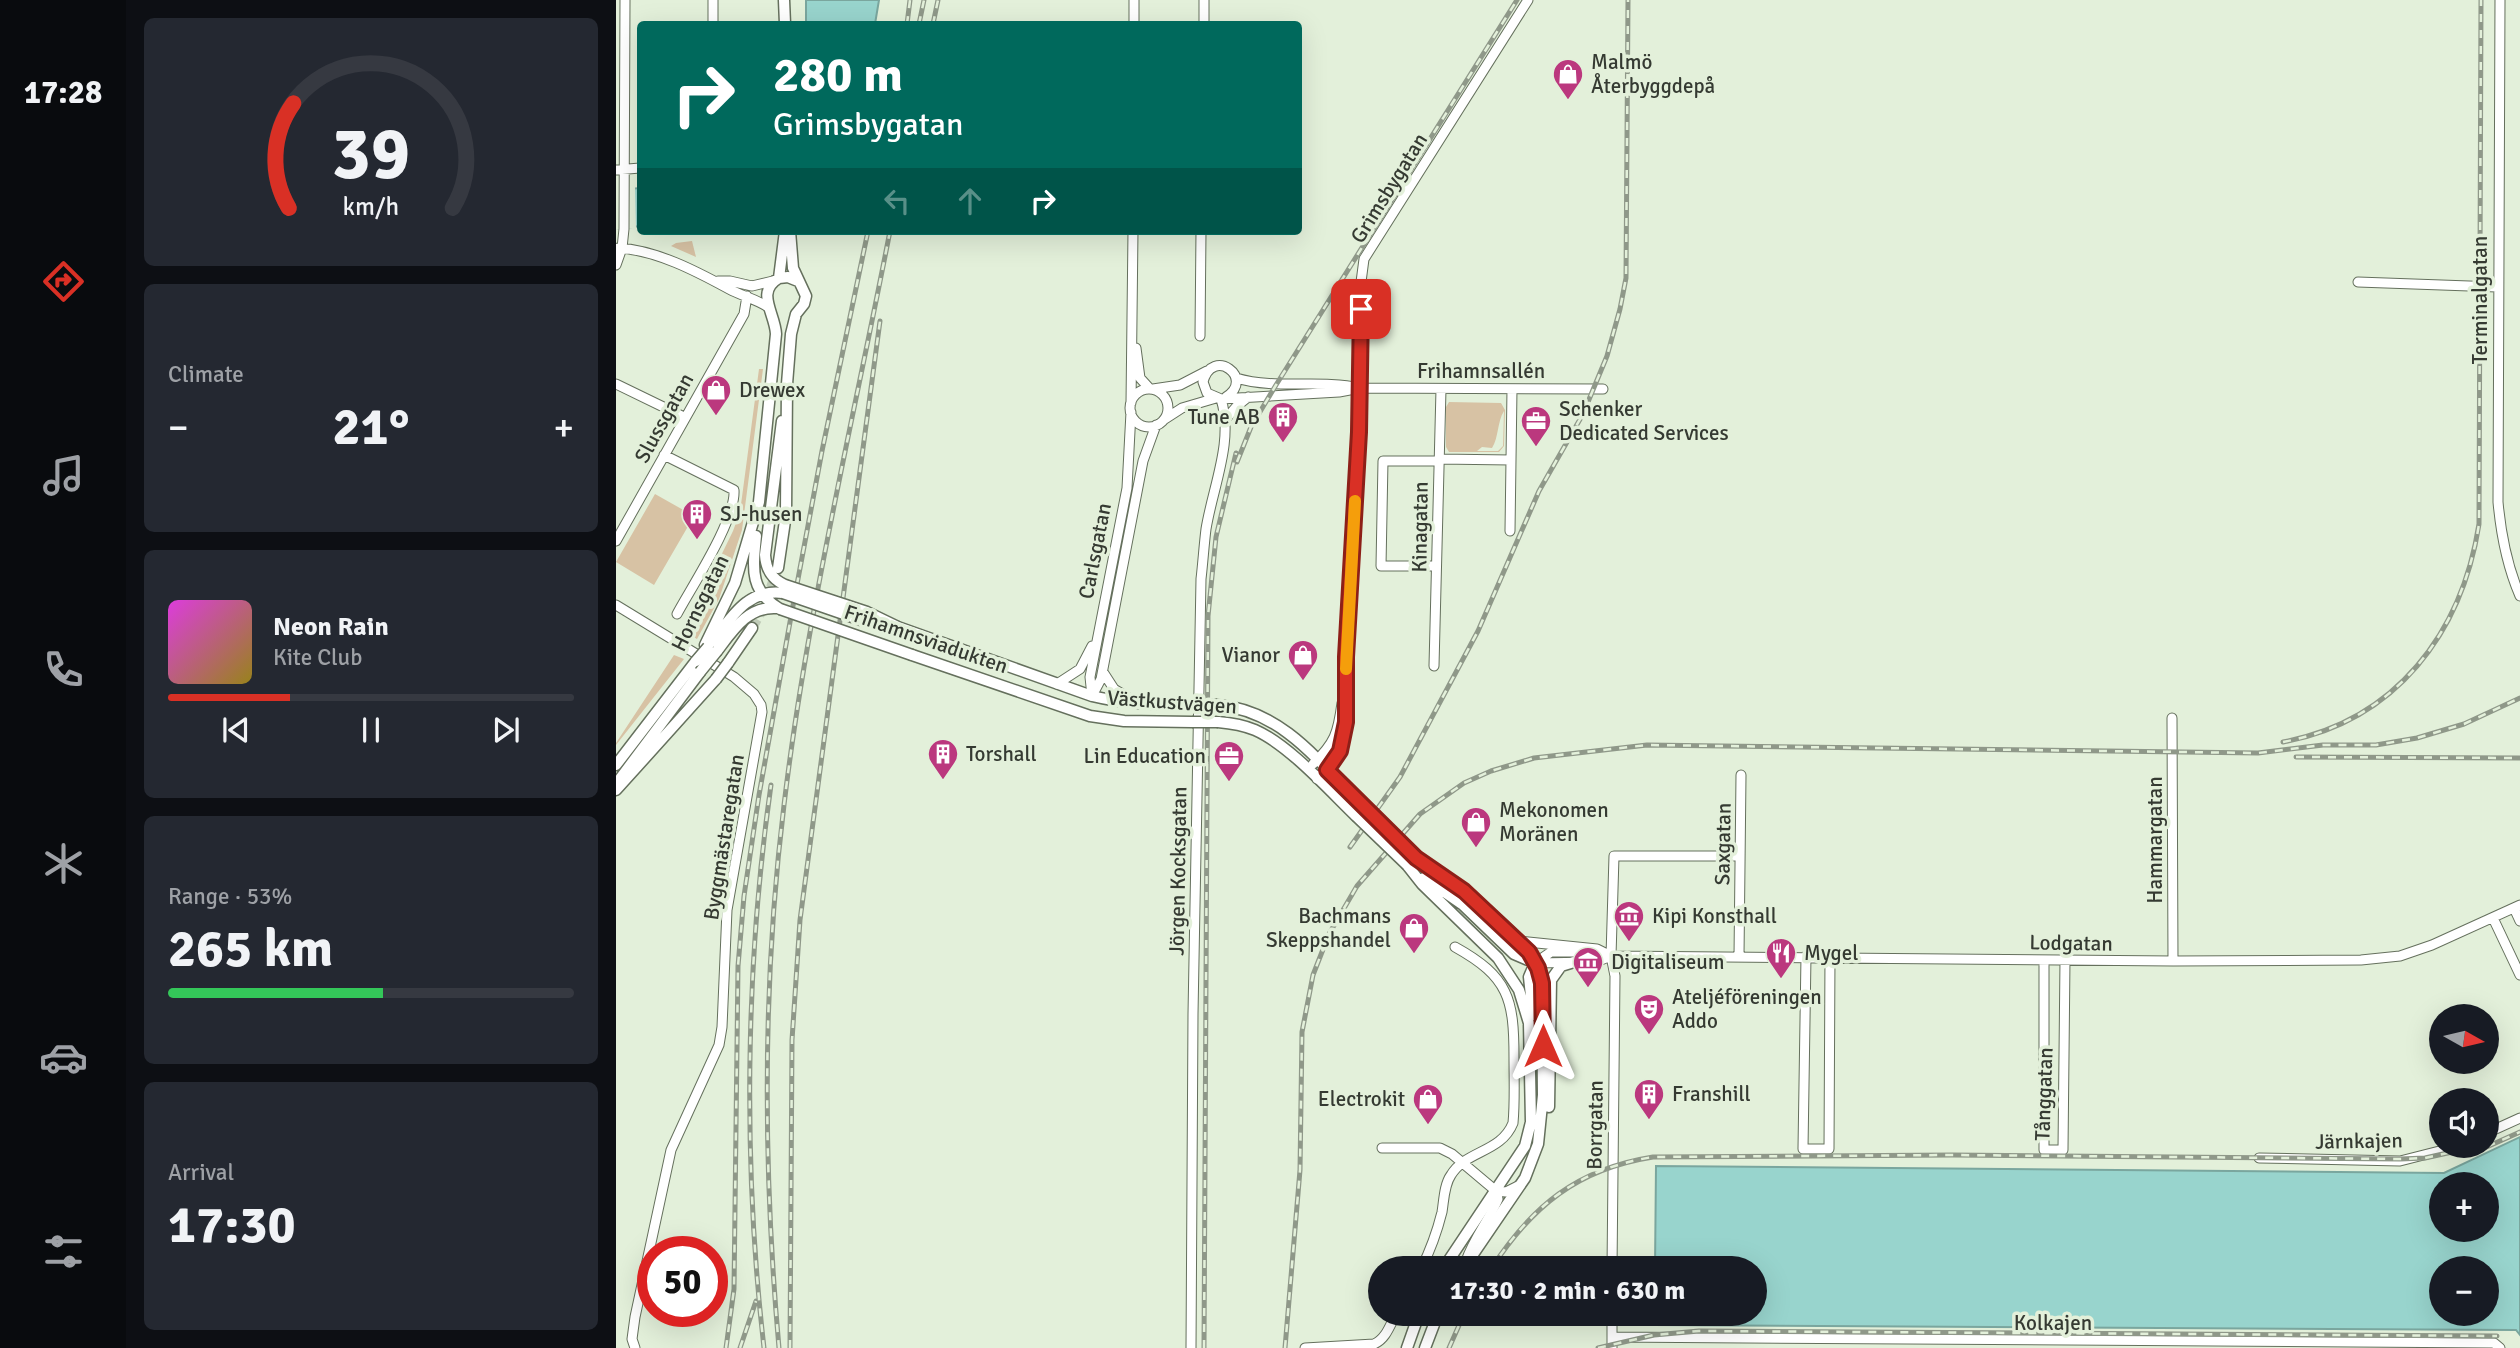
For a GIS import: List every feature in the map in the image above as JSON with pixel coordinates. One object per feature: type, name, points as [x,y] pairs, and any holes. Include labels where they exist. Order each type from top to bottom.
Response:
[{"type":"main road","points":[[785,0],[785,21]]},
{"type":"main road","name":"Hornsgatan","points":[[710,647],[735,583],[759,502],[774,356],[775,328],[767,291],[776,280],[787,235]]},
{"type":"main road","name":"Hornsgatan","points":[[778,568],[786,514],[791,334],[796,314],[804,304],[806,296],[793,268],[789,235]]},
{"type":"main road","points":[[776,280],[788,277],[798,281]]},
{"type":"main road","points":[[770,309],[780,316],[796,314]]},
{"type":"main road","points":[[784,589],[768,570],[765,555],[788,384]]},
{"type":"main road","points":[[616,788],[710,647],[742,605],[762,594],[753,569],[759,502]]},
{"type":"main road","name":"Frihamnsviadukten","points":[[762,594],[784,589],[864,621],[898,627],[1091,696],[1140,704]]},
{"type":"main road","name":"Frihamnsviadukten","points":[[762,594],[780,609],[1059,706]]},
{"type":"main road","points":[[710,647],[750,614],[767,608],[780,609]]},
{"type":"main road","points":[[616,788],[716,679],[752,628]]},
{"type":"main road","name":"Hornsgatan","points":[[616,765],[696,667]]},
{"type":"main road","points":[[1059,706],[1080,704],[1091,696],[1105,719]]},
{"type":"main road","name":"Västkustvägen","points":[[1140,704],[1217,705],[1250,711],[1273,722],[1318,760],[1360,812],[1412,864],[1464,891],[1529,952],[1541,975],[1544,995],[1542,1121],[1534,1158],[1525,1178],[1472,1256]]},
{"type":"main road","name":"Västkustvägen","points":[[1059,706],[1105,719],[1217,722],[1245,726],[1264,735],[1360,812]]},
{"type":"main road","points":[[1412,864],[1463,905],[1514,954],[1535,963]]},
{"type":"main road","name":"Västkustvägen","points":[[1412,864],[1422,884],[1498,958],[1513,979],[1527,1011],[1531,1063]]},
{"type":"main road","points":[[1534,1158],[1545,1133],[1550,1101],[1551,980],[1561,966],[1573,962]]},
{"type":"main road","name":"Västkustvägen","points":[[1452,1256],[1518,1158],[1529,1135],[1534,1014],[1529,977],[1535,963]]},
{"type":"main road","points":[[1407,1348],[1415,1326]]},
{"type":"main road","points":[[1425,1348],[1433,1326]]},
{"type":"street","points":[[616,265],[624,229],[620,169],[620,82],[625,0]]},
{"type":"street","points":[[713,0],[713,21]]},
{"type":"street","points":[[1134,0],[1134,21]]},
{"type":"street","points":[[1204,0],[1204,21]]},
{"type":"street","name":"Grimsbygatan","points":[[1317,779],[1340,751],[1345,734],[1360,388],[1361,282],[1364,260],[1528,0]]},
{"type":"street","name":"Terminalgatan","points":[[2500,0],[2498,502],[2501,533],[2511,574],[2520,596]]},
{"type":"street","name":"Carlsgatan","points":[[1091,696],[1090,677],[1127,488],[1131,408],[1133,235]]},
{"type":"street","points":[[1200,336],[1201,235]]},
{"type":"street","points":[[619,248],[638,250],[718,281],[728,289],[770,309]]},
{"type":"street","name":"Carlsgatan","points":[[1132,273],[1138,369],[1140,378],[1152,389]]},
{"type":"street","points":[[718,281],[752,286],[776,280]]},
{"type":"street","points":[[2358,282],[2497,286]]},
{"type":"street","name":"Slussgatan","points":[[616,541],[744,314],[747,296]]},
{"type":"street","points":[[1152,389],[1166,400],[1167,409],[1160,422],[1142,425],[1133,419],[1131,408],[1138,392],[1152,389],[1180,385],[1216,366],[1225,366],[1231,370],[1236,378],[1235,390],[1221,398],[1207,393],[1205,374],[1209,370]]},
{"type":"street","name":"Frihamnsallén","points":[[1236,378],[1265,384],[1339,383],[1360,388]]},
{"type":"street","points":[[616,384],[684,417]]},
{"type":"street","name":"Frihamnsallén","points":[[1160,422],[1181,408],[1221,398],[1339,392],[1360,388],[1603,389]]},
{"type":"street","name":"Kinagatan","points":[[1434,666],[1441,389]]},
{"type":"street","points":[[1510,531],[1512,389]]},
{"type":"street","points":[[1226,420],[1248,397]]},
{"type":"street","name":"Jörgen Kocksgatan","points":[[1191,1348],[1193,1000],[1201,579],[1206,529],[1221,464],[1226,420],[1221,398]]},
{"type":"street","name":"Carlsgatan","points":[[1091,696],[1098,688],[1103,671],[1143,461],[1160,422]]},
{"type":"street","points":[[664,455],[734,490],[733,505],[724,526],[677,614]]},
{"type":"street","points":[[1436,566],[1381,566],[1383,461],[1511,460]]},
{"type":"street","name":"Byggmästaregatan","points":[[616,605],[734,677],[754,694],[762,712],[727,910],[721,1036],[713,1060],[671,1150],[635,1317],[632,1339],[635,1348]]},
{"type":"street","points":[[1060,683],[1080,669],[1098,632]]},
{"type":"street","name":"Grimsbygatan","points":[[1308,770],[1336,736],[1346,670]]},
{"type":"street","points":[[1103,671],[1114,689],[1140,704]]},
{"type":"street","name":"Hammargatan","points":[[2172,718],[2173,961]]},
{"type":"street","name":"Saxgatan","points":[[1739,956],[1741,775]]},
{"type":"street","name":"Borrgatan","points":[[1612,1256],[1615,976],[1611,956],[1614,856],[1740,856]]},
{"type":"street","points":[[2517,907],[2520,921]]},
{"type":"street","name":"Lodgatan","points":[[1535,963],[1596,962],[1611,956],[2361,960],[2400,956],[2432,945],[2517,907]]},
{"type":"street","points":[[2493,918],[2520,975]]},
{"type":"street","name":"Lodgatan","points":[[1518,941],[1597,949],[1611,956]]},
{"type":"street","points":[[1426,1256],[1438,1228],[1451,1174],[1475,1155],[1500,1143],[1513,1123],[1512,1009],[1499,981],[1478,960],[1455,947]]},
{"type":"street","points":[[1535,963],[1551,952],[1597,949]]},
{"type":"street","points":[[1806,956],[1802,1149],[1829,1149],[1830,956]]},
{"type":"street","name":"Tånggatan","points":[[2044,960],[2044,1150],[2063,1150],[2065,960]]},
{"type":"street","points":[[2499,1128],[2520,1118]]},
{"type":"street","points":[[1382,1148],[1440,1148],[1452,1154],[1496,1191],[1499,1199],[1477,1234],[1468,1256]]},
{"type":"street","name":"Järnkajen","points":[[2259,1158],[2400,1161],[2429,1154]]},
{"type":"street","points":[[1496,1191],[1506,1192],[1518,1186]]},
{"type":"street","points":[[1305,1348],[1374,1344],[1380,1341],[1389,1326]]},
{"type":"street","points":[[1612,1326],[1612,1348]]},
{"type":"street","name":"Kolkajen","points":[[1612,1338],[2497,1346]]},
{"type":"shaded area","points":[[692,241],[696,257],[671,246],[676,243]]},
{"type":"shaded area","points":[[759,369],[763,369],[742,530],[719,599],[697,639],[685,632],[712,582],[718,585],[723,577],[714,570],[740,512]]},
{"type":"shaded area","points":[[1449,402],[1501,403],[1505,410],[1504,446],[1499,452],[1449,452],[1446,447],[1446,407]],"holes":[[[1504,411],[1503,446],[1498,451],[1477,451],[1482,447],[1492,448]]]},
{"type":"shaded area","points":[[655,494],[694,516],[654,585],[616,562]]},
{"type":"shaded area","points":[[674,655],[684,659],[616,745],[616,743]]},
{"type":"water","points":[[806,0],[879,0],[876,21],[806,21]]},
{"type":"water","points":[[637,188],[637,226],[616,229],[616,190]]},
{"type":"water","points":[[2520,1137],[2520,1335],[2516,1330],[1767,1326],[1767,1256],[1655,1256],[1656,1166],[2429,1173],[2429,1242],[2499,1242],[2499,1172],[2446,1172],[2476,1158],[2499,1158],[2499,1147]]},
{"type":"pier","points":[[635,185],[636,228],[616,230],[616,188]]},
{"type":"tunnel","points":[[752,628],[765,605],[777,570]]},
{"type":"railway","points":[[907,21],[910,0]]},
{"type":"railway","points":[[920,21],[924,0]]},
{"type":"railway","points":[[934,21],[938,0]]},
{"type":"railway","points":[[1237,462],[1251,427],[1276,385],[1517,0]]},
{"type":"railway","points":[[1350,847],[1400,777],[1478,631],[1539,491],[1583,414],[1607,356],[1626,278],[1628,0]]},
{"type":"railway","points":[[2283,742],[2323,731],[2359,714],[2390,693],[2417,666],[2439,635],[2457,601],[2470,564],[2479,524],[2481,0]]},
{"type":"railway","points":[[726,1348],[734,1289],[738,966],[744,896],[792,611],[867,235]]},
{"type":"railway","points":[[779,1348],[770,1213],[767,1076],[777,873],[805,661],[889,235]]},
{"type":"railway","points":[[790,1348],[792,1040],[800,920],[880,321]]},
{"type":"railway","points":[[1204,1348],[1208,616],[1216,537],[1236,453]]},
{"type":"railway","points":[[1285,1348],[1300,1170],[1302,1032],[1313,975],[1329,934],[1357,886],[1420,814],[1464,783],[1491,771],[1534,758],[1647,745],[2258,753],[2323,745],[2376,745],[2417,738],[2464,724],[2520,698]]},
{"type":"railway","points":[[2296,757],[2520,758]]},
{"type":"railway","points":[[764,1348],[753,1208],[750,1066],[756,924],[771,785]]},
{"type":"railway","points":[[2499,1141],[2520,1132]]},
{"type":"railway","points":[[1500,1256],[1540,1209],[1579,1181],[1601,1171],[1653,1157],[2429,1157]]},
{"type":"railway","points":[[740,1348],[756,1301]]},
{"type":"railway","points":[[1449,1348],[1459,1326]]},
{"type":"railway","points":[[1598,1348],[1654,1335],[1699,1331],[2497,1336]]},
{"type":"slow traffic","points":[[1346,669],[1355,501]]},
{"type":"place","name":"Malmö Återbyggdepå","points":[[1568,101]]},
{"type":"place","name":"Drewex","points":[[716,417]]},
{"type":"place","name":"Tune AB","points":[[1283,444]]},
{"type":"place","name":"Schenker Dedicated Services","points":[[1536,448]]},
{"type":"place","name":"SJ-husen","points":[[697,541]]},
{"type":"place","name":"Vianor","points":[[1303,682]]},
{"type":"place","name":"Torshall","points":[[943,781]]},
{"type":"place","name":"Lin Education","points":[[1229,783]]},
{"type":"place","name":"Mekonomen Moränen","points":[[1476,849]]},
{"type":"place","name":"Kipi Konsthall","points":[[1629,943]]},
{"type":"place","name":"Bachmans Skeppshandel","points":[[1414,955]]},
{"type":"place","name":"Mygel","points":[[1781,980]]},
{"type":"place","name":"Digitaliseum","points":[[1588,989]]},
{"type":"place","name":"Ateljéföreningen Addo","points":[[1649,1036]]},
{"type":"place","name":"Franshill","points":[[1649,1121]]},
{"type":"place","name":"Electrokit","points":[[1428,1126]]},
{"type":"route","points":[[1361,309],[1359,432],[1346,657],[1346,722],[1340,751],[1327,770],[1416,858],[1464,891],[1529,952],[1538,968],[1544,995],[1543,1046]]}]
